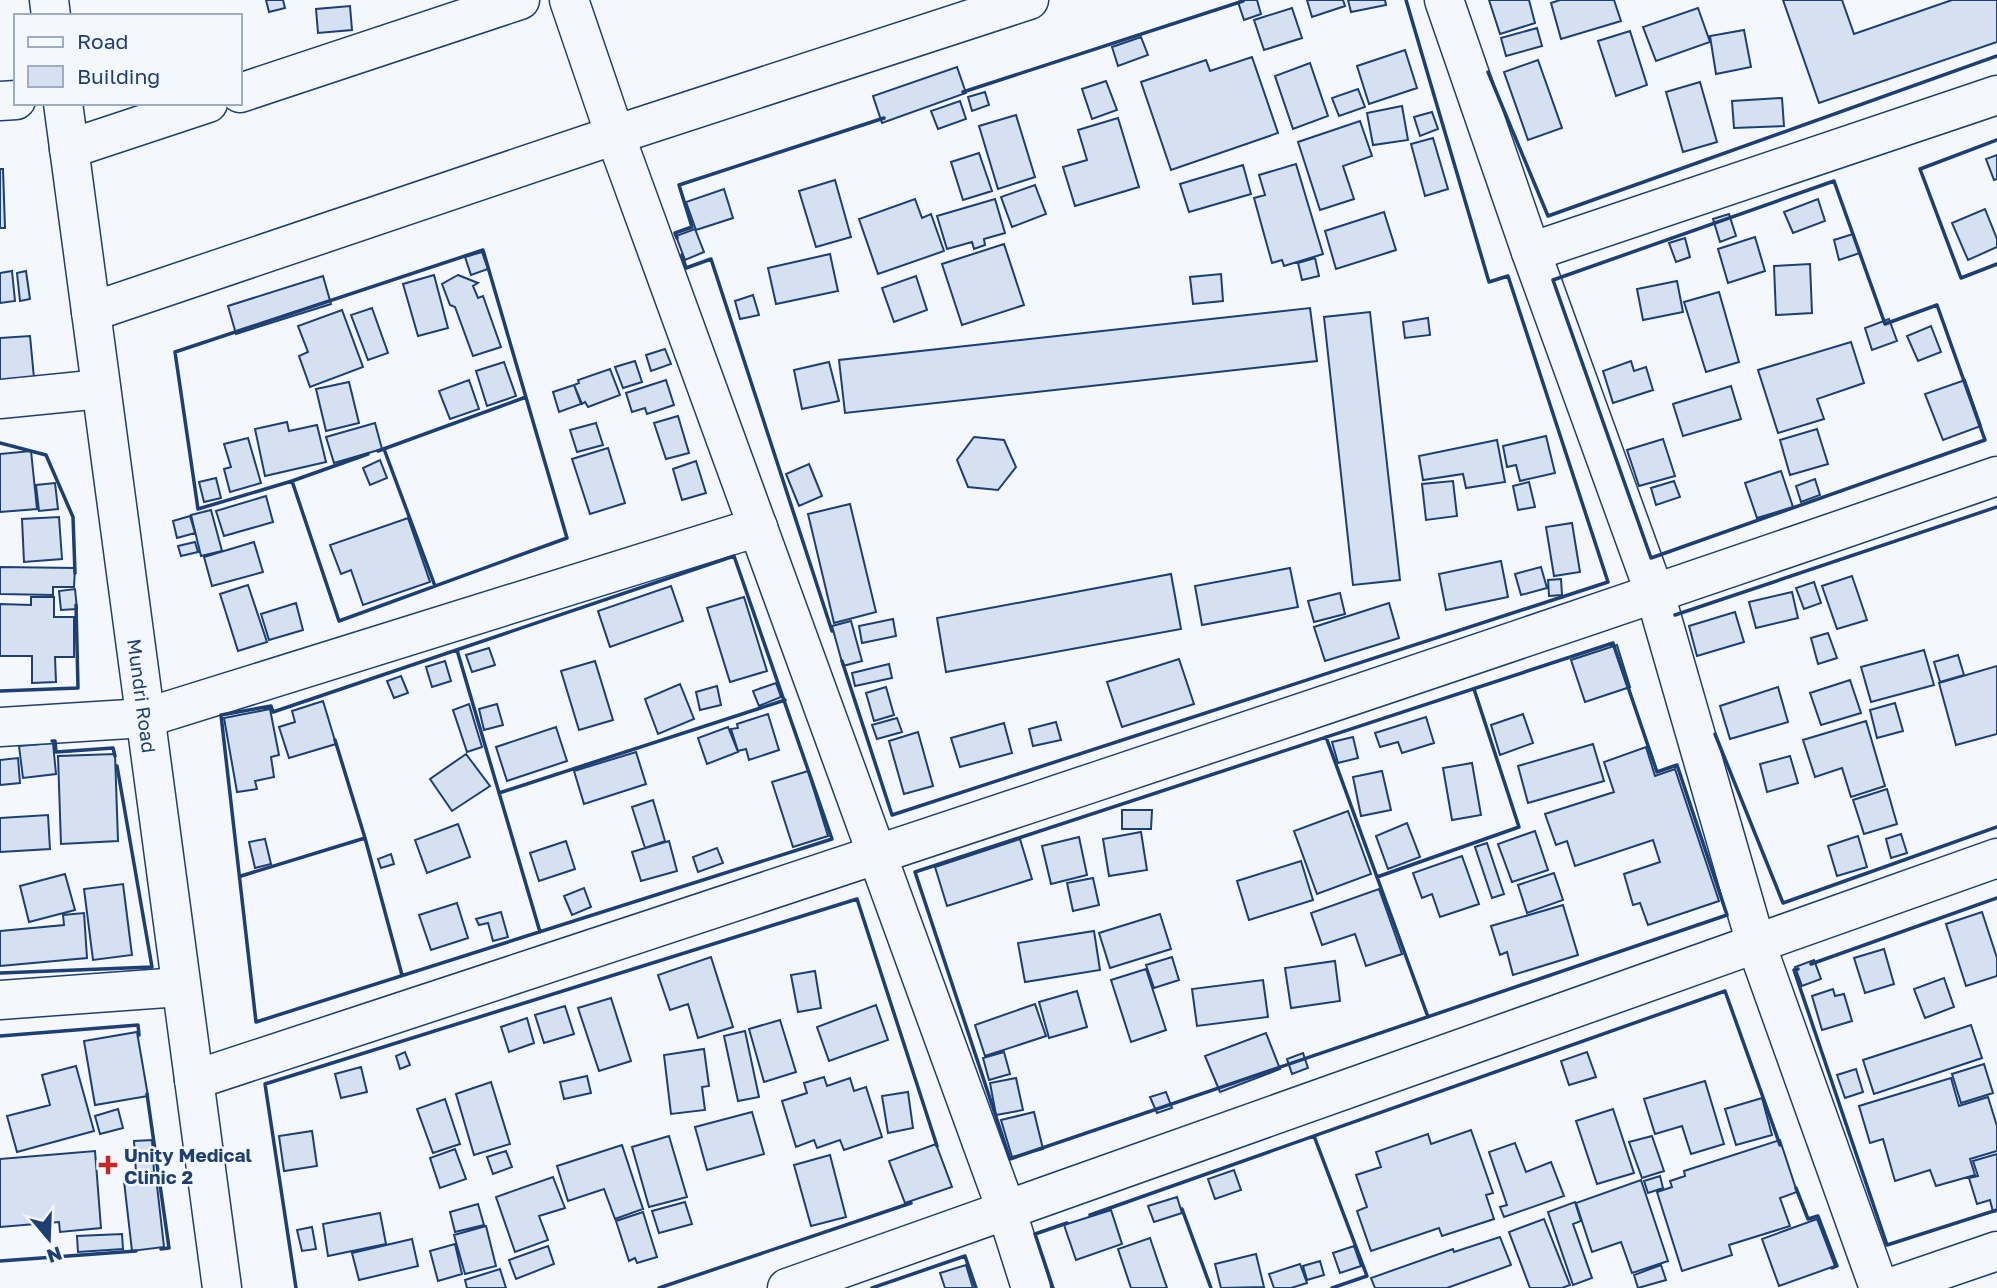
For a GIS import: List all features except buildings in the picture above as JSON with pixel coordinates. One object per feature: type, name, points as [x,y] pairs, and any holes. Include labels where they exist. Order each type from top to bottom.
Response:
[{"type":"street","points":[[242,92],[520,0]]},
{"type":"street","points":[[569,0],[615,135],[1006,1209],[1031,1288]]},
{"type":"street","points":[[91,312],[615,135],[1029,0]]},
{"type":"street","points":[[1444,0],[1531,252],[1655,594],[1756,944],[1879,1288]]},
{"type":"street","points":[[1531,252],[1997,95]]},
{"type":"street","name":"Mundri Road","points":[[63,105],[222,1288]]},
{"type":"street","points":[[69,149],[202,105]]},
{"type":"street","points":[[0,399],[101,389]]},
{"type":"street","points":[[194,1080],[878,855],[1997,476]]},
{"type":"street","points":[[0,727],[145,718],[758,527]]},
{"type":"street","points":[[787,1288],[1997,858]]},
{"type":"street","points":[[0,1000],[180,987]]},
{"type":"street","points":[[1889,1288],[1997,1251]]},
{"type":"wall","points":[[842,661],[892,815],[1608,582],[1508,276],[1489,282],[1406,0]]},
{"type":"wall","points":[[963,92],[1243,1]]},
{"type":"wall","points":[[1488,72],[1548,216],[1997,56]]},
{"type":"wall","points":[[677,238],[675,233],[692,227],[679,185],[884,118]]},
{"type":"wall","points":[[1997,140],[1920,169],[1961,278],[1997,264]]},
{"type":"wall","points":[[1834,181],[1885,324],[1937,305],[1985,440],[1651,558],[1553,280],[1834,181]]},
{"type":"wall","points":[[483,250],[567,538],[339,621],[292,481],[198,509],[175,352],[483,250]]},
{"type":"wall","points":[[682,255],[686,268],[711,259],[832,631]]},
{"type":"wall","points":[[378,451],[526,397]]},
{"type":"wall","points":[[0,443],[46,455],[73,517],[75,573]]},
{"type":"wall","points":[[384,449],[435,586]]},
{"type":"wall","points":[[292,481],[368,454]]},
{"type":"wall","points":[[1675,615],[1997,507]]},
{"type":"wall","points":[[734,556],[832,839],[256,1022],[221,715],[271,706],[273,712],[734,556]]},
{"type":"wall","points":[[0,691],[78,688],[76,605]]},
{"type":"wall","points":[[1613,643],[1657,772],[1677,765],[1727,915],[1010,1159],[915,872],[1613,643]]},
{"type":"wall","points":[[457,650],[540,932]]},
{"type":"wall","points":[[1377,877],[1519,827],[1474,689]]},
{"type":"wall","points":[[499,793],[785,700]]},
{"type":"wall","points":[[1715,734],[1783,903],[1997,827]]},
{"type":"wall","points":[[1326,737],[1428,1017]]},
{"type":"wall","points":[[241,876],[365,838],[335,740]]},
{"type":"wall","points":[[52,741],[55,741],[56,752],[113,748],[115,756]]},
{"type":"wall","points":[[0,973],[152,967],[117,766]]},
{"type":"wall","points":[[365,838],[402,975]]},
{"type":"wall","points":[[1811,964],[1997,898]]},
{"type":"wall","points":[[296,1288],[265,1084],[857,899],[937,1146]]},
{"type":"wall","points":[[1798,969],[1794,970],[1887,1245],[1997,1210]]},
{"type":"wall","points":[[1090,1215],[1725,991],[1780,1145]]},
{"type":"wall","points":[[0,1036],[138,1025],[139,1035]]},
{"type":"wall","points":[[147,1094],[169,1248],[161,1249]]},
{"type":"wall","points":[[1314,1136],[1367,1276],[1332,1288]]},
{"type":"wall","points":[[1796,1188],[1808,1219],[1818,1216],[1837,1266],[1832,1268]]},
{"type":"wall","points":[[659,1288],[911,1203]]},
{"type":"wall","points":[[1182,1209],[1211,1288]]},
{"type":"wall","points":[[1053,1288],[1035,1234],[1067,1223]]},
{"type":"wall","points":[[0,1261],[136,1251]]},
{"type":"wall","points":[[872,1288],[965,1256],[976,1288]]},
{"type":"place","name":"Unity Medical Clinic 2","points":[[108,1165]]}]
